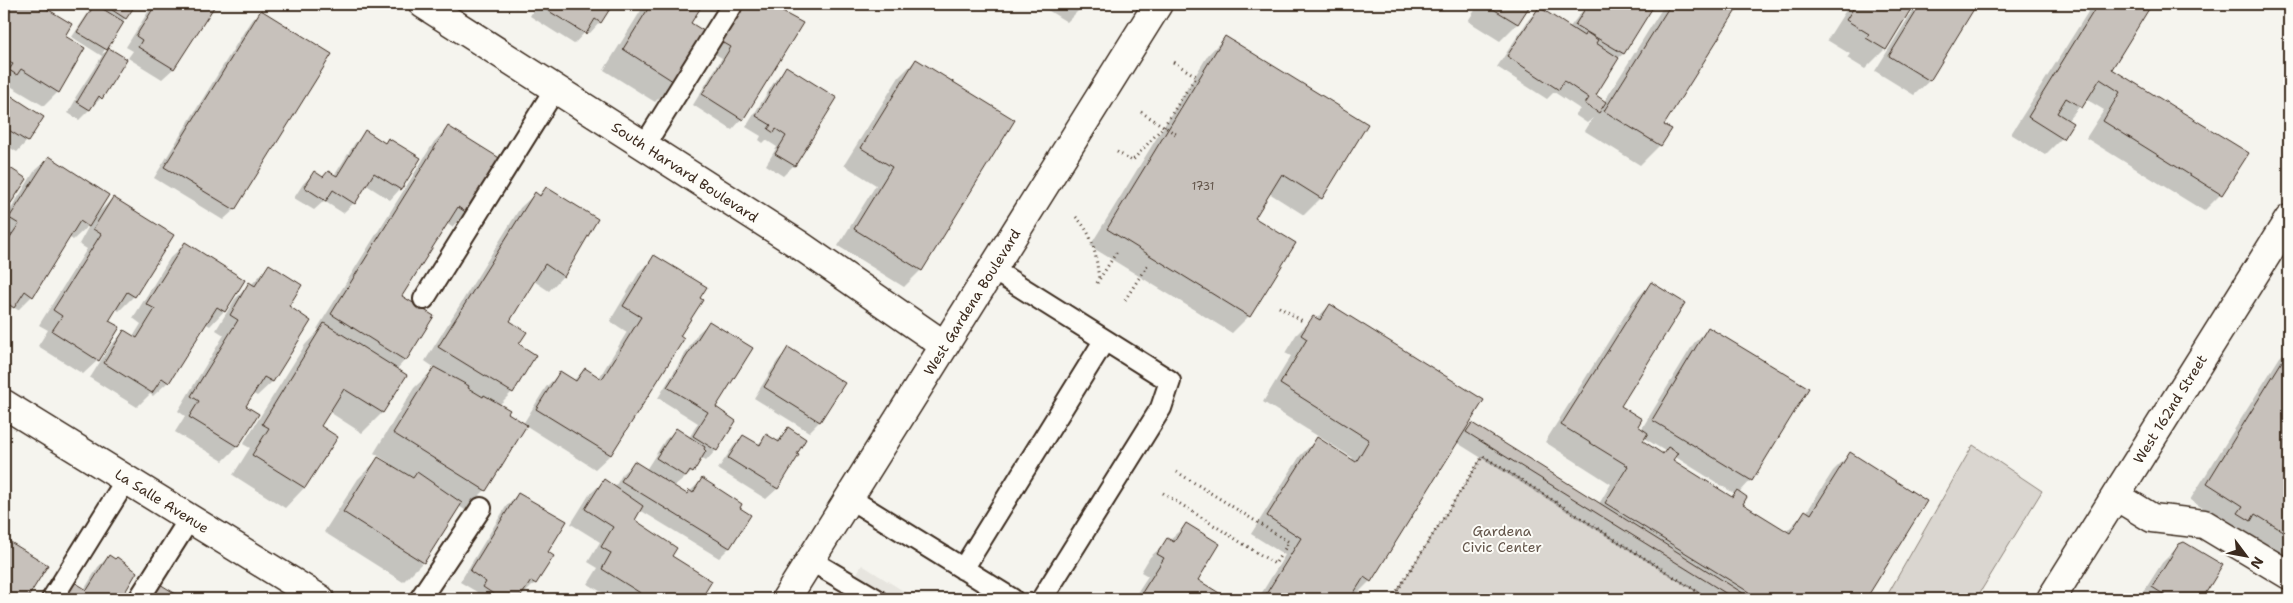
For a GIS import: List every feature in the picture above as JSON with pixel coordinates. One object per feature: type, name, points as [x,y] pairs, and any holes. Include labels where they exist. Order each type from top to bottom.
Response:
[{"type":"street","name":"South Harvard Boulevard","points":[[423,4],[798,244],[944,345]]},
{"type":"street","name":"West Gardena Boulevard","points":[[786,599],[1158,4]]},
{"type":"street","name":"West 162nd Street","points":[[2051,599],[2287,228]]},
{"type":"street","name":"La Salle Avenue","points":[[4,404],[316,598]]},
{"type":"street","points":[[2116,496],[2152,518],[2204,524],[2289,575]]},
{"type":"lane","points":[[644,146],[731,7]]},
{"type":"lane","points":[[424,299],[555,89]]},
{"type":"lane","points":[[992,269],[1170,381],[1162,408],[1042,599]]},
{"type":"lane","points":[[963,569],[1104,341]]},
{"type":"lane","points":[[52,599],[126,480]]},
{"type":"lane","points":[[849,498],[1012,599]]},
{"type":"lane","points":[[420,599],[481,508]]},
{"type":"lane","points":[[139,599],[190,518]]},
{"type":"lane","points":[[810,560],[876,599]]},
{"type":"path","points":[[1117,152],[1132,161],[1164,126],[1196,76],[1173,62]]},
{"type":"path","points":[[1141,112],[1179,136]]},
{"type":"path","points":[[1076,217],[1087,228],[1094,251],[1098,282],[1118,250]]},
{"type":"path","points":[[1125,300],[1148,264]]},
{"type":"path","points":[[1279,307],[1304,322]]},
{"type":"path","points":[[1392,599],[1483,456],[1709,599]]},
{"type":"path","points":[[1163,493],[1275,564],[1280,557],[1289,542],[1177,472]]},
{"type":"shaded area","points":[[862,565],[916,599],[841,599]]},
{"type":"green space","points":[[1973,445],[2042,491],[1976,599],[1885,599]]},
{"type":"green space","name":"Gardena Civic Center","points":[[1483,456],[1709,599],[1392,599]]},
{"type":"building","points":[[4,4],[39,4],[72,24],[65,36],[85,48],[59,93],[21,69],[17,75],[9,70],[13,64],[4,59]]},
{"type":"building","points":[[95,4],[124,22],[107,50],[77,32]]},
{"type":"building","points":[[103,4],[136,4],[126,19]]},
{"type":"building","points":[[156,4],[216,4],[174,69],[138,47],[142,40],[136,36]]},
{"type":"building","points":[[540,4],[613,4],[601,23],[595,19],[586,34]]},
{"type":"building","points":[[651,4],[703,4],[691,23],[707,33],[676,83],[623,49]]},
{"type":"building","points":[[742,4],[777,4],[775,8],[803,23],[743,120],[702,94],[731,47],[719,40]]},
{"type":"building","points":[[1485,4],[1531,4],[1518,24]]},
{"type":"building","points":[[1588,4],[1655,4],[1624,54],[1575,25]]},
{"type":"building","points":[[1671,4],[1740,4],[1664,125],[1672,129],[1661,146],[1604,111]]},
{"type":"building","points":[[1856,4],[1914,4],[1886,50],[1866,38],[1869,34],[1846,20]]},
{"type":"building","points":[[1921,4],[1977,4],[1930,81],[1889,56]]},
{"type":"building","points":[[2098,4],[2152,4],[2112,69],[2249,153],[2222,195],[2103,121],[2120,92],[2100,79],[2082,108],[2066,98],[2057,113],[2073,123],[2063,139],[2028,117]]},
{"type":"building","points":[[1539,7],[1584,36],[1586,32],[1598,40],[1596,43],[1619,58],[1596,95],[1606,102],[1599,113],[1585,104],[1589,98],[1564,81],[1559,90],[1507,56]]},
{"type":"building","points":[[261,10],[332,54],[235,210],[164,167]]},
{"type":"building","points":[[1225,36],[1368,124],[1322,199],[1282,174],[1255,218],[1296,243],[1250,317],[1107,229]]},
{"type":"building","points":[[109,48],[127,59],[102,99],[99,96],[90,110],[77,102]]},
{"type":"building","points":[[916,59],[1015,120],[922,271],[854,229],[892,167],[861,148]]},
{"type":"building","points":[[786,66],[837,98],[795,166],[775,154],[786,136],[776,129],[774,133],[768,129],[771,125],[756,116]]},
{"type":"building","points":[[4,85],[10,89],[7,93],[44,117],[28,142],[7,129],[4,134]]},
{"type":"building","points":[[448,126],[501,159],[467,213],[458,207],[402,296],[434,316],[406,361],[331,314]]},
{"type":"building","points":[[365,130],[385,143],[388,138],[421,158],[401,190],[374,173],[355,204],[333,190],[326,201],[304,187],[314,171],[323,177],[328,171],[337,176]]},
{"type":"building","points":[[49,156],[109,195],[89,227],[80,221],[33,297],[25,291],[14,308],[4,301],[4,246],[19,224],[9,218]]},
{"type":"building","points":[[4,164],[27,179],[9,206],[4,203]]},
{"type":"building","points":[[546,187],[598,219],[564,277],[545,264],[510,321],[527,332],[519,344],[536,355],[513,393],[438,347],[535,192],[540,196]]},
{"type":"building","points":[[113,197],[174,235],[135,297],[127,292],[109,321],[120,327],[99,361],[52,331],[62,316],[53,310],[101,234],[93,229]]},
{"type":"building","points":[[185,242],[245,280],[225,312],[217,307],[169,383],[162,378],[152,393],[104,363],[124,330],[137,338],[155,309],[146,304]]},
{"type":"building","points":[[654,255],[707,287],[700,298],[703,300],[680,336],[684,339],[611,455],[536,409],[560,371],[576,381],[585,368],[602,379],[641,317],[623,306]]},
{"type":"building","points":[[269,264],[302,285],[289,306],[311,321],[273,382],[264,377],[246,406],[259,414],[238,447],[189,417],[199,401],[191,396],[238,320],[230,315],[249,282],[255,286]]},
{"type":"building","points":[[1651,282],[1685,303],[1621,406],[1642,419],[1638,426],[1648,433],[1643,441],[1663,454],[1668,447],[1678,453],[1673,460],[1732,497],[1737,490],[1747,497],[1743,504],[1790,533],[1805,510],[1811,514],[1850,452],[1927,501],[1866,599],[1760,599],[1605,503],[1628,466],[1561,425]]},
{"type":"building","points":[[1330,304],[1484,400],[1371,582],[1364,577],[1350,599],[1263,599],[1301,538],[1267,516],[1317,437],[1356,462],[1369,440],[1280,384],[1307,339],[1301,335],[1313,316],[1320,320]]},
{"type":"building","points":[[709,321],[753,348],[716,407],[736,421],[717,451],[693,436],[708,412],[667,387]]},
{"type":"building","points":[[324,323],[407,375],[383,413],[344,389],[321,426],[338,437],[305,488],[252,455],[269,428],[262,424]]},
{"type":"building","points":[[1708,327],[1809,388],[1752,481],[1652,420]]},
{"type":"building","points":[[788,347],[845,383],[820,422],[764,387]]},
{"type":"building","points":[[2289,350],[2289,535],[2255,514],[2251,521],[2238,513],[2243,506],[2207,483]]},
{"type":"building","points":[[434,367],[469,386],[468,388],[483,397],[484,395],[510,410],[508,413],[527,425],[486,491],[393,433]]},
{"type":"building","points":[[1472,423],[1746,595],[1747,593],[1758,599],[1735,599],[1466,432]]},
{"type":"building","points":[[788,427],[806,439],[797,454],[799,455],[778,489],[728,458],[743,435],[760,445],[766,434],[779,442]]},
{"type":"building","points":[[676,428],[705,447],[706,451],[693,473],[690,471],[686,477],[656,458]]},
{"type":"building","points":[[378,457],[413,478],[417,472],[462,503],[424,563],[343,512]]},
{"type":"building","points":[[634,461],[687,494],[689,490],[693,493],[702,478],[742,504],[740,508],[751,515],[730,548],[621,481]]},
{"type":"building","points":[[604,479],[643,506],[635,520],[677,548],[672,556],[712,581],[701,599],[650,599],[602,569],[611,553],[601,547],[613,527],[585,509]]},
{"type":"building","points":[[518,493],[567,521],[548,552],[554,556],[536,584],[531,581],[519,599],[501,599],[483,587],[486,582],[470,571]]},
{"type":"building","points":[[1186,523],[1220,544],[1198,580],[1229,599],[1138,599],[1164,558],[1157,554],[1167,538],[1174,542]]},
{"type":"building","points":[[4,538],[48,565],[27,599],[4,599]]},
{"type":"building","points":[[2184,542],[2223,565],[2202,599],[2171,599],[2152,587],[2179,544]]},
{"type":"building","points":[[109,555],[115,559],[117,557],[137,572],[121,599],[60,599],[71,580],[87,590]]},
{"type":"building","points":[[155,581],[184,599],[144,599]]}]
